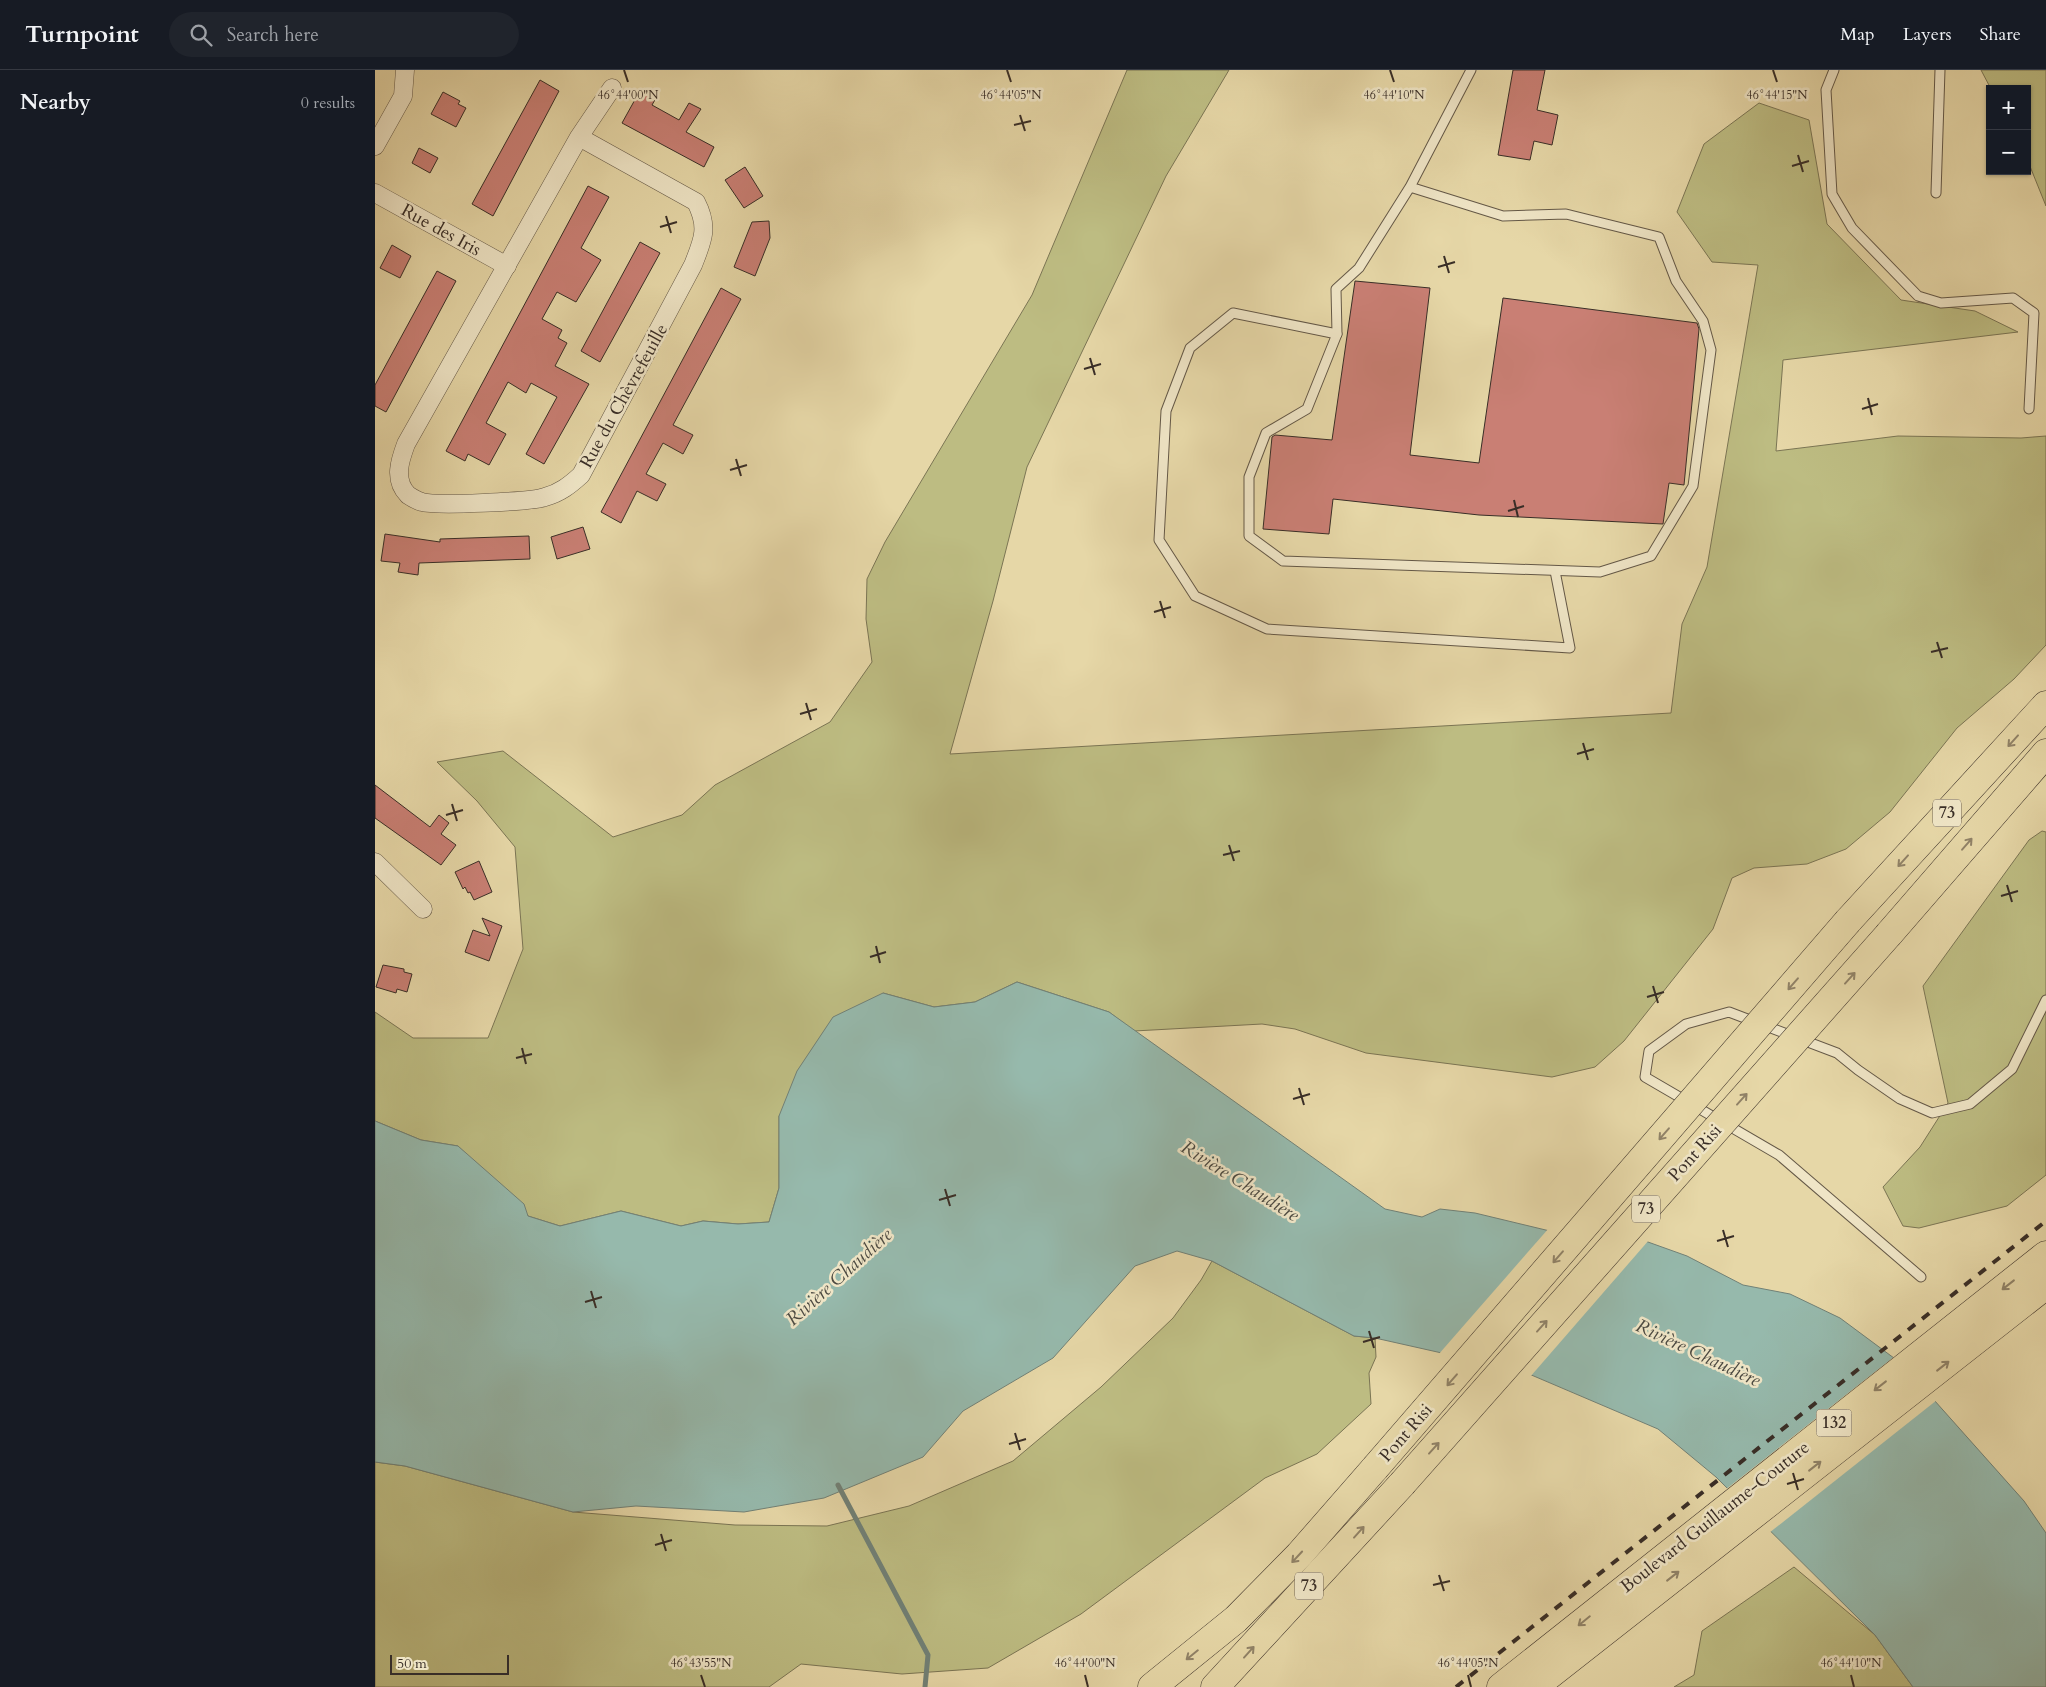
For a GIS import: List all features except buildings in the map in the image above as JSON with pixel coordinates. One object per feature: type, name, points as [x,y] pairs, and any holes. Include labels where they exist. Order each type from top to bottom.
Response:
[{"type":"main road","name":"Pont Risi","points":[[1152,1687],[1236,1619],[1299,1555],[1848,921],[2046,705]]},
{"type":"main road","name":"Pont Risi","points":[[1215,1687],[1402,1484],[1889,934],[2046,753]]},
{"type":"main road","name":"Boulevard Guillaume-Couture","points":[[1534,1687],[1628,1599],[2046,1255]]},
{"type":"main road","name":"Boulevard Guillaume-Couture","points":[[1501,1687],[1628,1599],[2046,1286]]},
{"type":"street","points":[[375,146],[403,96],[405,70]]},
{"type":"street","name":"Rue du Chèvrefeuille","points":[[579,137],[696,202],[704,217],[704,233],[693,265],[581,475],[566,488],[544,498],[481,503],[423,503],[408,494],[401,481],[398,466],[405,444],[579,137],[612,88]]},
{"type":"street","name":"Rue des Iris","points":[[375,193],[507,266]]},
{"type":"street","points":[[375,862],[423,909]]},
{"type":"lane","points":[[1410,187],[1503,216],[1566,214],[1659,237],[1676,281],[1703,321],[1711,350],[1693,486],[1651,556],[1600,572],[1283,561],[1249,536],[1249,477],[1266,434],[1307,409],[1337,334],[1336,289],[1359,268],[1410,187],[1471,70]]},
{"type":"lane","points":[[1834,70],[1826,90],[1832,194],[1852,228],[1918,296],[1941,303],[2013,298],[2034,313],[2029,409]]},
{"type":"lane","points":[[1936,193],[1940,70]]},
{"type":"lane","points":[[1337,334],[1233,313],[1190,348],[1166,412],[1159,540],[1195,596],[1267,629],[1570,648],[1555,571]]},
{"type":"lane","points":[[1921,1277],[1779,1155],[1645,1077],[1649,1051],[1686,1024],[1729,1012],[1837,1053],[1900,1099],[1932,1113],[1970,1104],[2013,1069],[2046,1000]]},
{"type":"shaded area","points":[[1127,70],[1229,70],[1166,176],[1027,467],[993,601],[950,754],[1671,713],[1682,624],[1707,567],[1758,265],[1712,262],[1677,212],[1704,144],[1759,103],[1809,120],[1827,224],[1901,300],[1975,311],[2018,332],[1783,360],[1776,451],[1898,436],[2021,438],[2046,436],[2046,645],[2014,679],[1957,728],[1890,812],[1846,849],[1807,864],[1754,868],[1732,878],[1713,929],[1624,1041],[1595,1067],[1552,1077],[1366,1053],[1295,1029],[1262,1024],[1134,1031],[1109,1012],[1017,982],[975,1002],[934,1007],[883,993],[779,1116],[779,1188],[769,1222],[738,1224],[703,1221],[681,1226],[621,1211],[560,1226],[528,1216],[458,1146],[421,1140],[375,1121],[375,1012],[413,1038],[488,1038],[523,949],[515,847],[477,801],[437,762],[503,751],[613,837],[682,815],[715,785],[830,722],[872,662],[866,619],[867,579],[885,542],[1032,295]]},
{"type":"shaded area","points":[[1981,70],[2046,70],[2046,206],[2031,169],[2031,85],[1989,85]]},
{"type":"shaded area","points":[[2042,831],[2046,832],[2046,1175],[2007,1206],[1919,1228],[1903,1226],[1883,1187],[1920,1147],[1948,1103],[1923,986],[2029,840]]},
{"type":"shaded area","points":[[1212,1261],[1354,1336],[1375,1338],[1376,1357],[1369,1373],[1371,1404],[1317,1454],[1265,1478],[1081,1614],[988,1668],[902,1674],[801,1664],[769,1687],[375,1687],[375,1462],[405,1466],[573,1512],[735,1525],[827,1526],[909,1506],[1013,1461],[1101,1387],[1173,1318],[1201,1280]]},
{"type":"shaded area","points":[[1794,1567],[1875,1635],[1913,1687],[1674,1687],[1694,1675],[1702,1631]]},
{"type":"water","name":"Rivière Chaudière","points":[[1017,982],[1109,1012],[1385,1209],[1422,1217],[1440,1209],[1475,1213],[1554,1232],[1634,1237],[1687,1256],[1743,1285],[1790,1294],[1840,1318],[1902,1364],[2024,1501],[2046,1533],[2046,1687],[1913,1687],[1875,1635],[1716,1477],[1658,1429],[1522,1371],[1375,1338],[1354,1336],[1212,1261],[1177,1251],[1135,1266],[1053,1358],[963,1411],[923,1457],[824,1498],[744,1512],[636,1506],[573,1512],[405,1466],[375,1462],[375,1121],[421,1140],[458,1146],[524,1204],[528,1216],[560,1226],[621,1211],[681,1226],[703,1221],[738,1224],[769,1222],[779,1188],[779,1116],[797,1071],[833,1017],[883,993],[934,1007],[975,1002]]},
{"type":"pier","points":[[1549,1228],[1592,1228],[1635,1234],[1649,1240],[1530,1377],[1438,1355]]},
{"type":"pier","points":[[1895,1356],[1937,1400],[1769,1533],[1725,1490]]},
{"type":"waterway","points":[[838,1485],[928,1655],[925,1687]]},
{"type":"railway","points":[[1456,1687],[2046,1221]]}]
